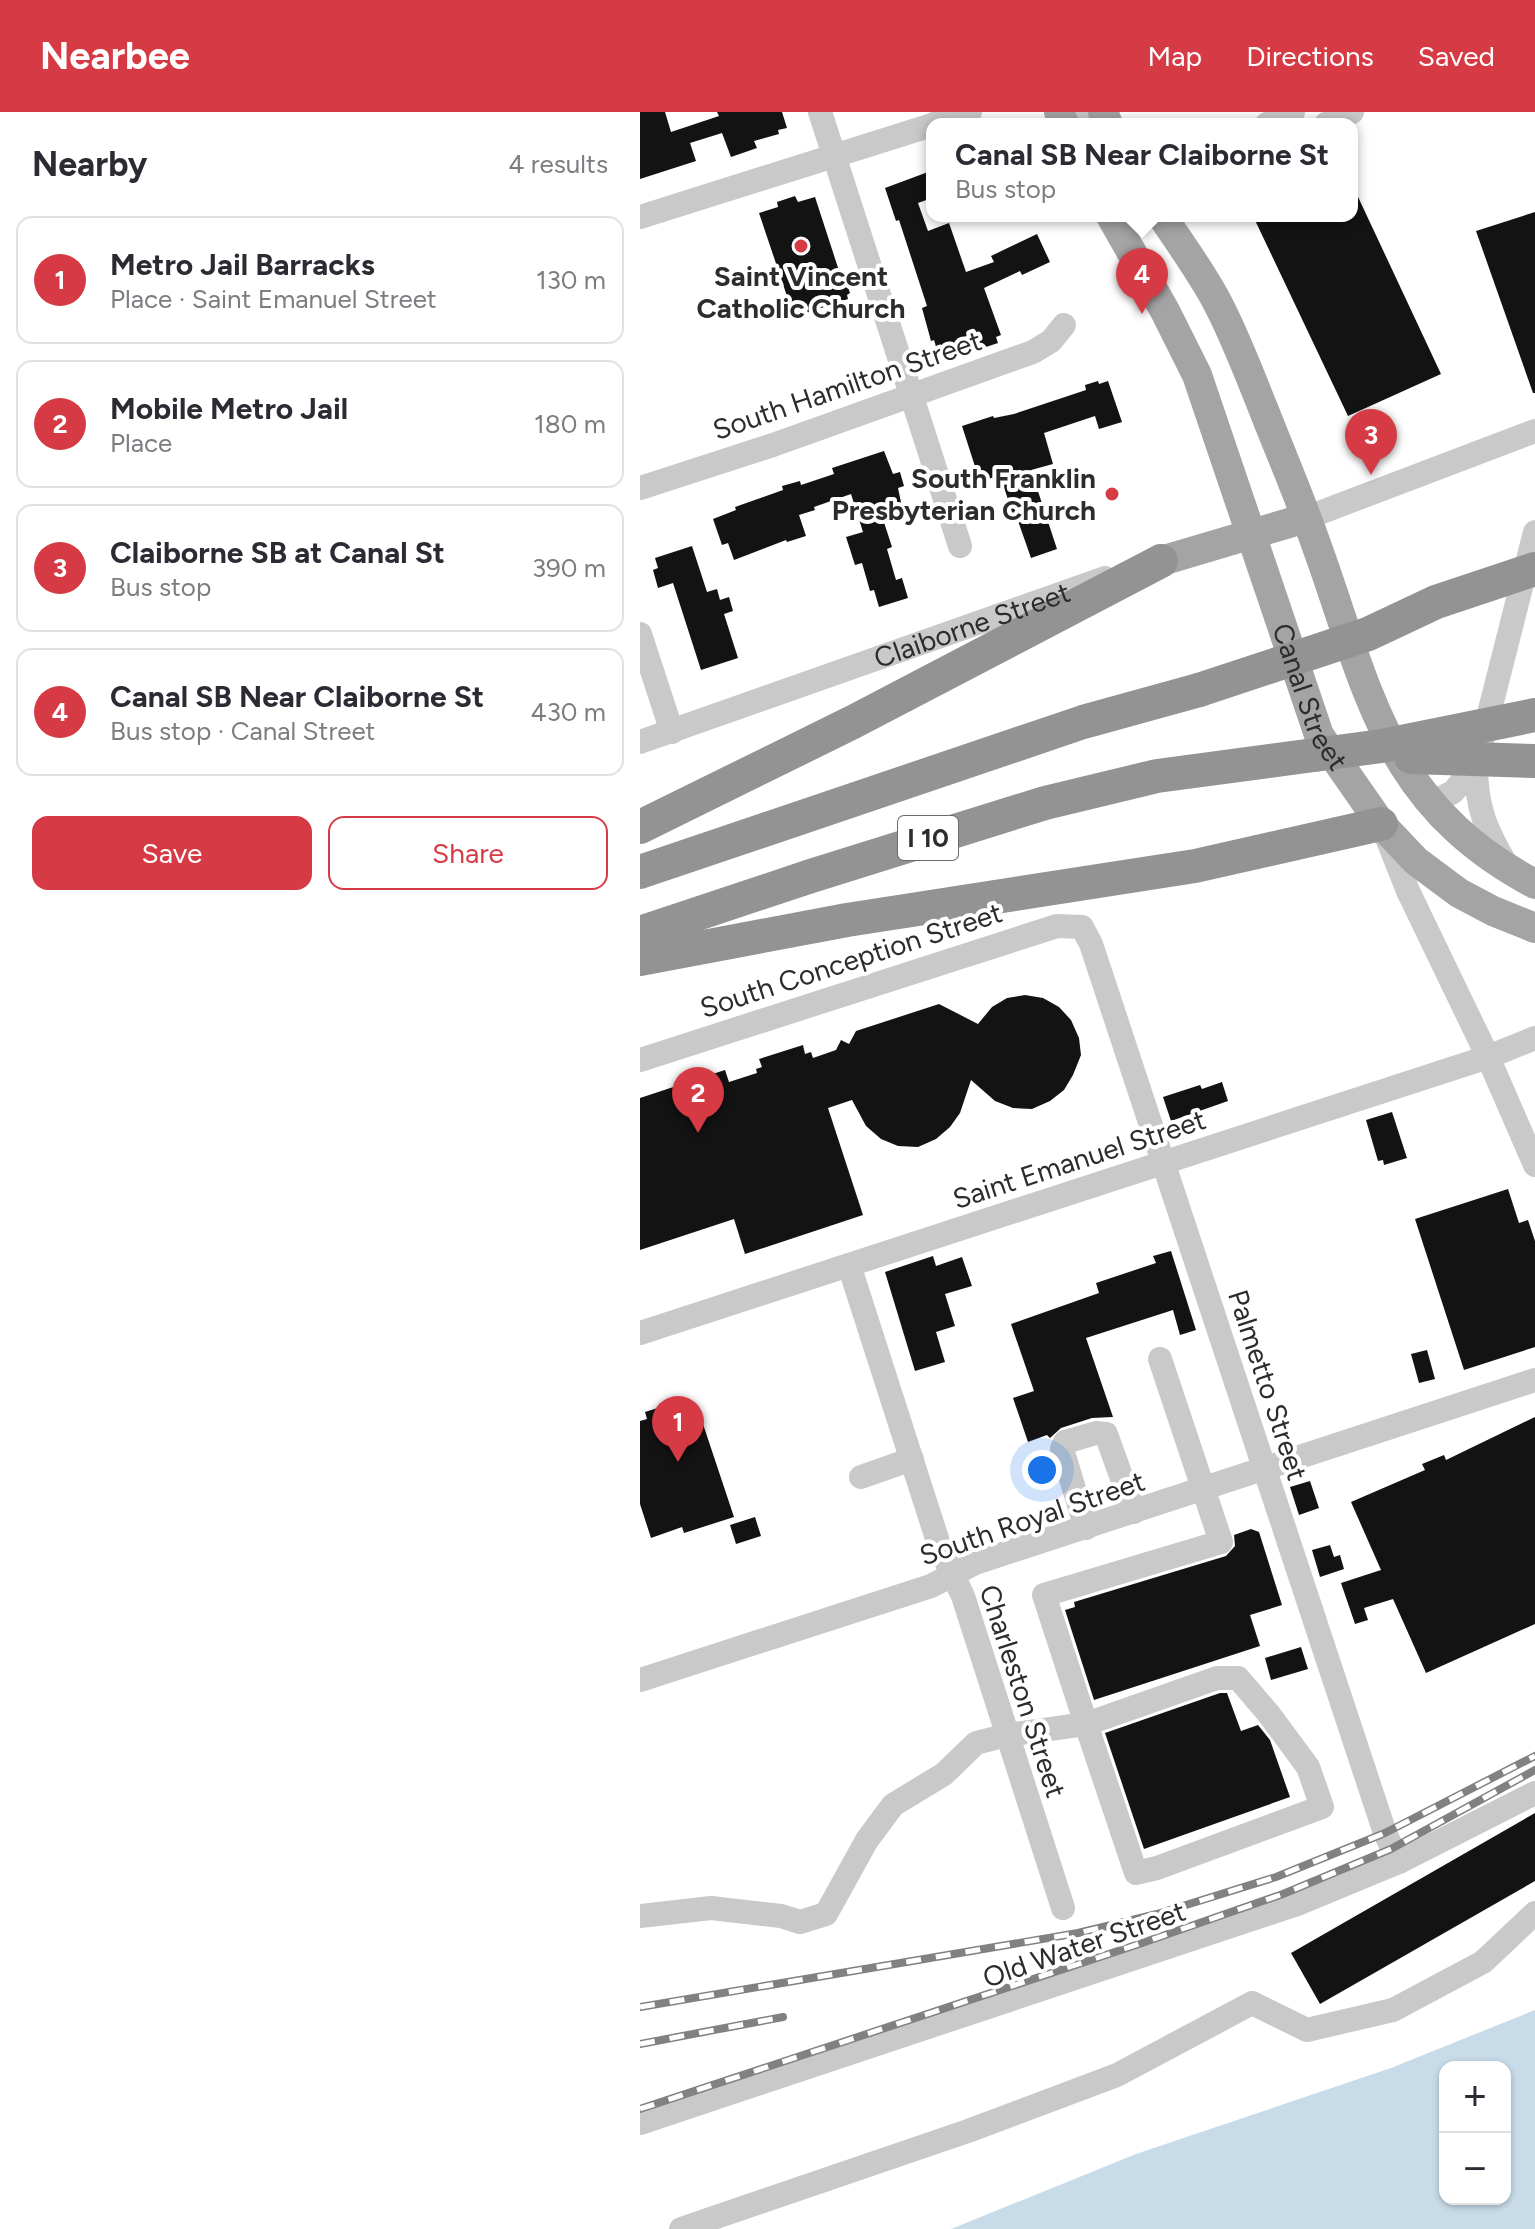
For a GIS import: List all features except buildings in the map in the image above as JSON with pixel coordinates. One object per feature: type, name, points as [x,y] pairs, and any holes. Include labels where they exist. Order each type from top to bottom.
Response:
[{"type":"highway","points":[[640,827],[853,722],[1161,561]]},
{"type":"highway","name":"I 10","points":[[640,872],[1083,722],[1199,690],[1368,634],[1436,602],[1535,569]]},
{"type":"highway","points":[[1368,634],[1446,619],[1535,593]]},
{"type":"highway","name":"I 10","points":[[640,933],[1045,803],[1157,776],[1429,738],[1535,715]]},
{"type":"highway","points":[[1314,755],[1535,761]]},
{"type":"highway","points":[[640,959],[847,920],[1195,866],[1381,824]]},
{"type":"main road","name":"Canal Street","points":[[1166,222],[1199,271],[1229,326],[1306,518],[1354,658],[1377,715],[1401,761],[1430,804],[1477,846],[1523,878]]},
{"type":"main road","name":"Canal Street","points":[[1119,225],[1197,375],[1319,735],[1381,824]]},
{"type":"main road","name":"Claiborne Street","points":[[1161,561],[1306,518]]},
{"type":"main road","points":[[1430,804],[1381,824],[1399,845],[1437,878],[1493,911],[1535,928]]},
{"type":"street","points":[[820,112],[960,546]]},
{"type":"street","points":[[640,217],[926,126]]},
{"type":"street","name":"South Hamilton Street","points":[[640,488],[773,445],[1033,352],[1051,341],[1064,325]]},
{"type":"street","points":[[1306,518],[1535,431]]},
{"type":"street","points":[[1523,878],[1482,818],[1476,765],[1535,532]]},
{"type":"street","name":"Claiborne Street","points":[[640,742],[1073,587],[1161,561]]},
{"type":"street","points":[[640,634],[672,732]]},
{"type":"street","points":[[1430,804],[1453,792],[1476,765]]},
{"type":"street","name":"Canal Street","points":[[1381,824],[1408,891],[1488,1057],[1535,1165]]},
{"type":"street","name":"South Conception Street","points":[[640,1060],[1057,926],[1082,927]]},
{"type":"street","name":"Palmetto Street","points":[[1082,927],[1091,944],[1164,1162],[1385,1833],[1399,1862]]},
{"type":"street","name":"Saint Emanuel Street","points":[[640,1333],[1488,1057],[1535,1038]]},
{"type":"street","name":"Charleston Street","points":[[849,1265],[941,1551],[963,1596],[1063,1908]]},
{"type":"street","points":[[640,1916],[711,1908],[781,1916],[800,1922],[826,1914],[867,1840],[893,1805],[944,1774],[976,1743],[1007,1735],[1086,1724],[1217,1678],[1238,1678],[1268,1713],[1308,1767],[1322,1807],[1136,1873],[1086,1724],[1044,1595],[1221,1542],[1160,1359]]},
{"type":"street","name":"South Royal Street","points":[[640,1680],[931,1586],[975,1563],[1535,1380]]},
{"type":"street","points":[[1086,1528],[1062,1449],[1065,1442],[1096,1433],[1106,1434],[1134,1512]]},
{"type":"street","points":[[861,1477],[912,1459]]},
{"type":"street","name":"Old Water Street","points":[[640,2123],[1300,1903],[1399,1862],[1535,1793]]},
{"type":"street","points":[[681,2229],[968,2131],[1117,2075],[1252,2003],[1307,2030],[1393,2010],[1483,1962],[1535,1913]]},
{"type":"water","points":[[1535,2010],[1535,2229],[951,2229],[1136,2154],[1391,2068]]},
{"type":"railway","points":[[640,2007],[1078,1933],[1157,1914],[1276,1877],[1385,1833],[1535,1756]]},
{"type":"railway","points":[[640,2109],[1283,1894],[1391,1849],[1535,1770]]},
{"type":"railway","points":[[640,2044],[783,2017]]},
{"type":"place","name":"Saint Vincent Catholic Church","points":[[801,246]]},
{"type":"place","name":"Canal SB Near Claiborne St","points":[[1142,314]]},
{"type":"place","name":"Claiborne SB at Canal St","points":[[1371,475]]},
{"type":"place","name":"South Franklin Presbyterian Church","points":[[1112,494]]},
{"type":"place","name":"Mobile Metro Jail","points":[[698,1133]]},
{"type":"place","name":"Metro Jail Barracks","points":[[678,1462]]}]
